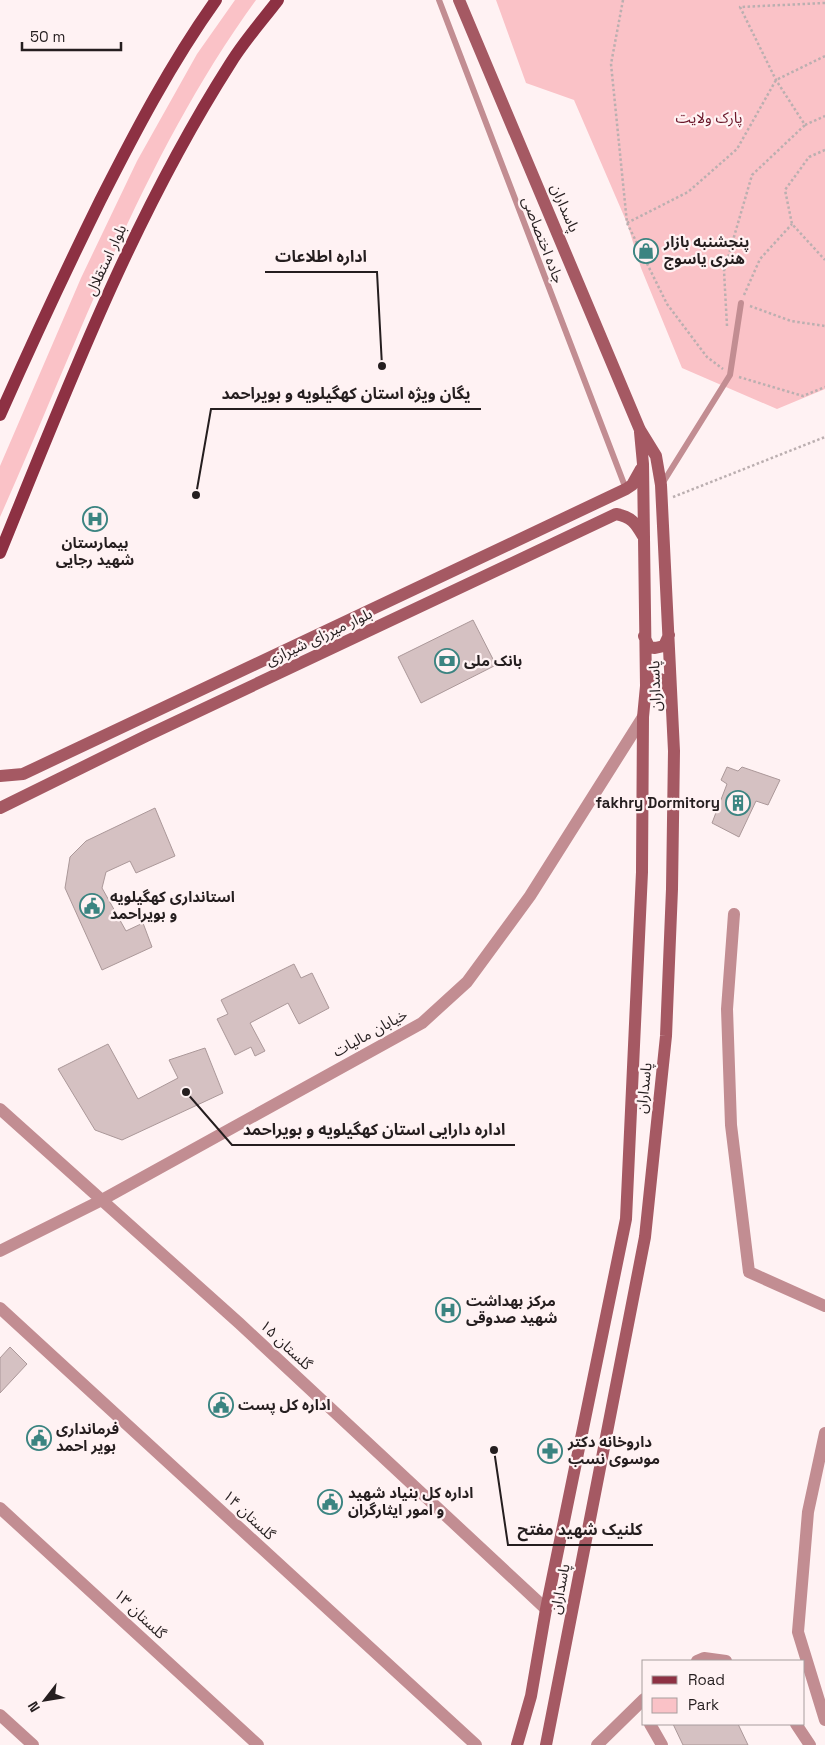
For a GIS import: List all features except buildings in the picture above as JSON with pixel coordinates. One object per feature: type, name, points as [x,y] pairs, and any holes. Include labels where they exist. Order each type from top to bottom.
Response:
[{"type":"main road","name":"بلوار استقلال","points":[[0,415],[37,330],[122,158],[155,95],[216,0]]},
{"type":"main road","name":"بلوار استقلال","points":[[0,553],[115,277],[159,187],[232,62],[278,0]]},
{"type":"main road","name":"پاسداران","points":[[459,0],[640,430],[656,456],[661,485],[669,635],[674,771],[666,1026],[645,1238],[546,1745]]},
{"type":"main road","name":"پاسداران","points":[[517,1745],[531,1696],[546,1609],[626,1219],[642,872],[643,717],[646,686],[643,464],[640,430]]},
{"type":"main road","name":"بلوار میرزای شیرازی","points":[[0,776],[23,774],[626,489],[632,485],[643,464]]},
{"type":"main road","name":"بلوار میرزای شیرازی","points":[[0,807],[616,514],[628,516],[636,523],[644,539]]},
{"type":"main road","points":[[644,636],[649,646],[655,648],[664,646],[669,635]]},
{"type":"main road","points":[[646,686],[651,679],[658,677],[664,680],[671,693]]},
{"type":"street","name":"خیابان مالیات","points":[[0,1251],[100,1201],[422,1023],[467,982],[530,896],[643,717]]},
{"type":"street","points":[[734,914],[727,1009],[731,1126],[749,1272],[825,1306]]},
{"type":"street","name":"گلستان ۱۵","points":[[0,1109],[100,1201],[239,1323],[546,1609]]},
{"type":"street","name":"گلستان ۱۴","points":[[0,1308],[476,1745]]},
{"type":"street","points":[[825,1433],[808,1512],[798,1632],[825,1720]]},
{"type":"street","name":"گلستان ۱۳","points":[[0,1508],[258,1745]]},
{"type":"street","points":[[699,1660],[704,1658],[719,1660]]},
{"type":"street","points":[[597,1745],[642,1705]]},
{"type":"street","points":[[0,1715],[33,1745]]},
{"type":"street","points":[[651,1725],[662,1745]]},
{"type":"street","points":[[797,1725],[810,1745]]},
{"type":"lane","name":"جاده اختصاصی","points":[[439,0],[626,489]]},
{"type":"lane","points":[[661,485],[730,375],[741,303]]},
{"type":"path","points":[[623,0],[611,64],[627,223],[667,304],[707,357],[730,375],[802,396],[825,387]]},
{"type":"path","points":[[805,125],[776,80],[740,7],[825,3]]},
{"type":"path","points":[[627,223],[688,192],[737,149],[776,80],[825,56]]},
{"type":"path","points":[[727,328],[724,271],[752,175],[805,125],[825,116]]},
{"type":"path","points":[[825,150],[809,157],[785,190],[792,224],[825,260]]},
{"type":"path","points":[[792,224],[760,259],[741,303],[791,322],[825,326]]},
{"type":"path","points":[[662,502],[825,437]]},
{"type":"green space","points":[[235,0],[256,0],[215,60],[145,186],[85,318],[0,517],[0,466],[81,278],[137,161],[197,54]]},
{"type":"green space","name":"پارک ولایت","points":[[496,0],[825,0],[825,389],[777,409],[682,368],[641,268],[627,223],[574,100],[526,83]]},
{"type":"place","name":"پنجشنبه بازار هنری یاسوج","points":[[646,251]]},
{"type":"place","name":"اداره اطلاعات","points":[[382,366]]},
{"type":"place","name":"یگان ویژه استان کهگیلویه و بویراحمد","points":[[196,495]]},
{"type":"place","name":"بیمارستان شهید رجایی","points":[[95,519]]},
{"type":"place","name":"بانک ملی","points":[[447,661]]},
{"type":"place","name":"fakhry Dormitory","points":[[738,803]]},
{"type":"place","name":"استانداری کهگیلویه و بویراحمد","points":[[92,906]]},
{"type":"place","name":"اداره دارایی استان کهگیلویه و بویراحمد","points":[[186,1092]]},
{"type":"place","name":"مرکز بهداشت شهید صدوقی","points":[[448,1310]]},
{"type":"place","name":"اداره کل پست","points":[[221,1405]]},
{"type":"place","name":"فرمانداری بویر احمد","points":[[39,1438]]},
{"type":"place","name":"کلنیک شهید مفتح","points":[[494,1450]]},
{"type":"place","name":"داروخانه دكتر موسوی نسب","points":[[550,1451]]},
{"type":"place","name":"اداره کل بنیاد شهید و امور ایثارگران","points":[[330,1502]]}]
